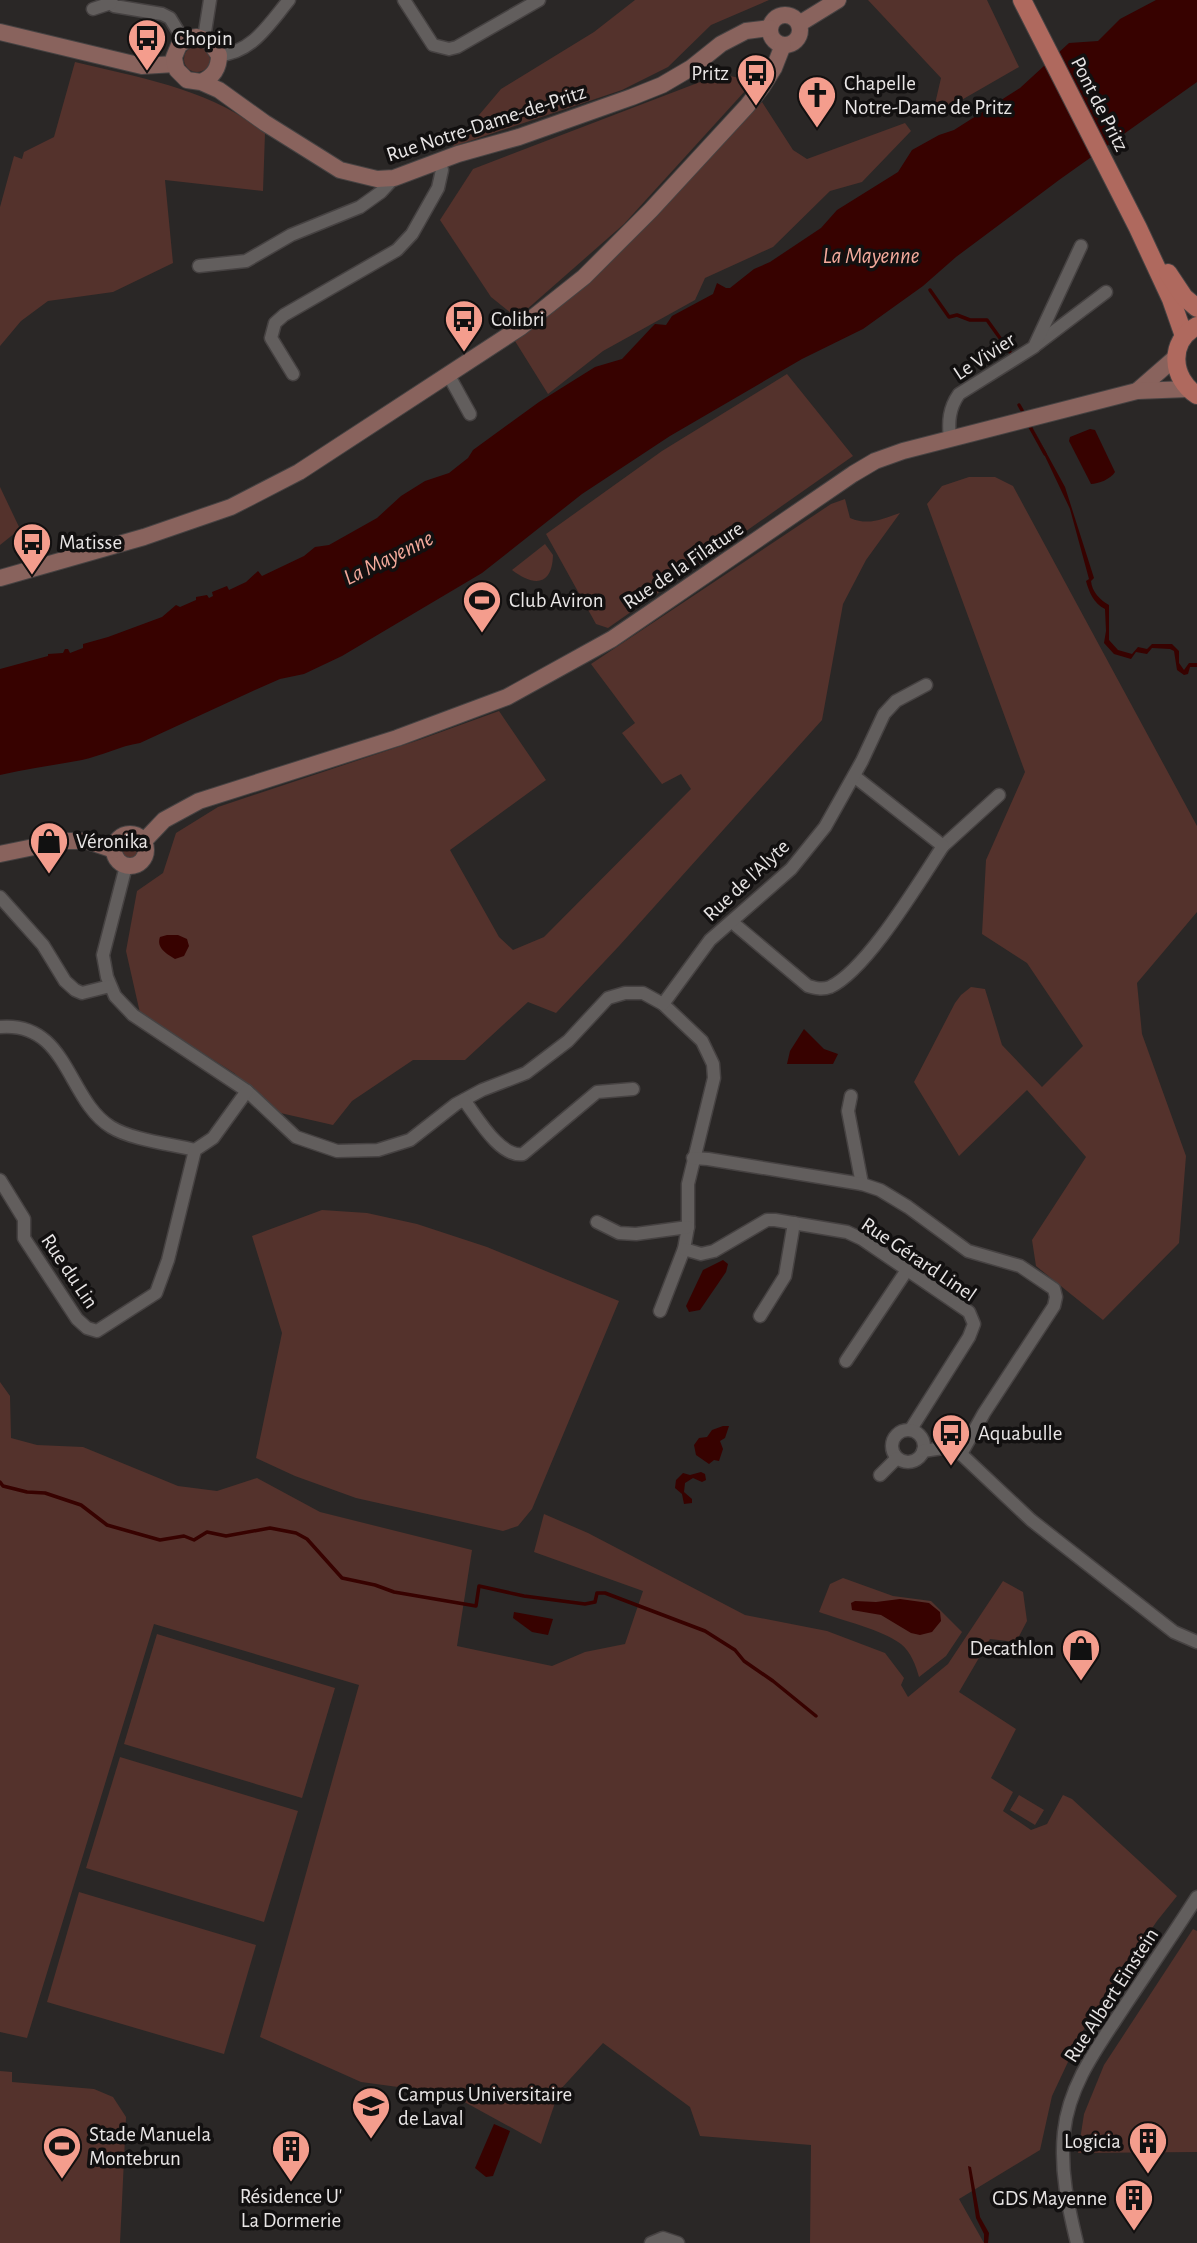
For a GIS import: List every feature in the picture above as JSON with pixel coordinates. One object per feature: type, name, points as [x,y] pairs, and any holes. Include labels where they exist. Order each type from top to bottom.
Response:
[{"type":"main road","name":"Pont de Pritz","points":[[1022,0],[1138,228],[1171,299],[1190,331]]},
{"type":"main road","name":"Pont de Pritz","points":[[1138,228],[1184,297],[1197,308]]},
{"type":"main road","points":[[1190,331],[1176,357],[1176,369],[1181,380],[1193,392]]},
{"type":"street","points":[[204,38],[210,0]]},
{"type":"street","points":[[219,55],[234,54],[246,48],[289,0]]},
{"type":"street","points":[[404,0],[433,45],[449,49],[457,47],[538,0]]},
{"type":"street","points":[[799,24],[838,0]]},
{"type":"street","points":[[93,9],[111,1],[114,6],[162,14],[170,18],[184,41]]},
{"type":"street","points":[[783,15],[793,17],[799,24],[797,39],[788,44],[772,37],[770,28],[774,19],[783,15]]},
{"type":"street","name":"Rue Notre-Dame-de-Pritz","points":[[175,64],[181,76],[194,82],[211,82],[273,129],[340,170],[377,179],[394,178],[632,97],[691,68],[721,44],[746,31],[770,28]]},
{"type":"street","points":[[0,32],[142,66],[175,64],[176,51],[184,41],[204,38],[214,45],[219,55],[211,82]]},
{"type":"street","points":[[0,578],[144,537],[231,508],[299,472],[521,327],[584,277],[651,210],[762,87],[783,44]]},
{"type":"street","points":[[293,374],[271,338],[275,323],[284,315],[397,250],[412,234],[438,188],[442,170],[440,161]]},
{"type":"street","points":[[199,266],[246,261],[291,235],[360,207],[382,192],[394,178]]},
{"type":"street","name":"Le Vivier","points":[[1034,346],[1081,246]]},
{"type":"street","name":"Le Vivier","points":[[950,439],[948,420],[953,402],[959,394],[1034,346],[1106,292]]},
{"type":"street","name":"Rue de la Filature","points":[[1137,391],[1176,357]]},
{"type":"street","points":[[448,374],[470,414]]},
{"type":"street","name":"Rue de la Filature","points":[[144,841],[164,820],[199,801],[397,738],[507,697],[612,639],[875,461],[1137,391],[1193,392]]},
{"type":"street","name":"Rue de l'Alyte","points":[[663,1004],[710,940],[791,869],[825,827],[854,776],[884,714],[896,701],[926,685]]},
{"type":"street","points":[[854,776],[943,846]]},
{"type":"street","points":[[732,922],[808,986],[817,989],[830,987],[876,944],[943,846],[999,795]]},
{"type":"street","points":[[127,834],[136,835],[144,841],[145,857],[137,865],[126,866],[117,860],[114,850],[116,841],[127,834]]},
{"type":"street","points":[[0,855],[63,841],[87,841],[114,850]]},
{"type":"street","points":[[126,866],[103,955],[110,986],[122,1005],[247,1091],[296,1137],[337,1151],[378,1150],[410,1140],[464,1100],[526,1073],[568,1041],[608,999],[625,993],[643,993],[663,1004],[702,1041],[713,1064],[714,1078],[688,1184],[688,1227],[684,1249],[660,1311]]},
{"type":"street","points":[[0,897],[43,945],[65,981],[75,990],[82,993],[110,986]]},
{"type":"street","points":[[0,1027],[7,1026],[37,1033],[50,1044],[98,1117],[112,1128],[127,1134],[195,1150],[213,1138],[247,1091]]},
{"type":"street","points":[[464,1100],[499,1145],[509,1154],[517,1155],[523,1154],[597,1092],[633,1089]]},
{"type":"street","points":[[851,1096],[848,1111],[862,1184]]},
{"type":"street","name":"Rue du Lin","points":[[0,1180],[24,1219],[24,1238],[77,1319],[87,1328],[97,1331],[156,1293],[168,1260],[195,1150]]},
{"type":"street","points":[[693,1158],[862,1184],[880,1190],[968,1251],[1020,1266],[1054,1289],[1054,1306],[984,1413],[961,1454]]},
{"type":"street","name":"Rue Gérard Linel","points":[[684,1249],[701,1254],[714,1251],[767,1220],[851,1233],[969,1312],[974,1324],[969,1336],[911,1429]]},
{"type":"street","points":[[597,1222],[618,1234],[688,1227]]},
{"type":"street","points":[[760,1316],[785,1276],[793,1223]]},
{"type":"street","points":[[846,1361],[907,1270]]},
{"type":"street","points":[[911,1429],[920,1435],[923,1451],[913,1462],[903,1462],[892,1451],[892,1440],[900,1431],[911,1429]]},
{"type":"street","points":[[923,1451],[943,1448],[961,1454],[1031,1520],[1174,1632],[1197,1642]]},
{"type":"street","points":[[880,1475],[897,1458]]},
{"type":"street","name":"Rue Albert Einstein","points":[[1077,2243],[1063,2172],[1064,2132],[1069,2107],[1087,2062],[1197,1897]]},
{"type":"street","points":[[651,2243],[663,2238],[678,2243]]},
{"type":"shaded area","points":[[635,0],[769,0],[711,25],[668,67],[622,90],[452,147],[501,89],[594,32]]},
{"type":"shaded area","points":[[868,0],[987,0],[1019,67],[932,117],[941,78]]},
{"type":"shaded area","points":[[197,46],[206,50],[210,59],[206,68],[197,72],[188,68],[184,59],[188,50]]},
{"type":"shaded area","points":[[75,62],[174,87],[198,95],[244,118],[265,133],[263,191],[165,180],[173,263],[113,292],[48,301],[21,321],[0,346],[0,207],[14,156],[22,159],[24,152],[54,137]]},
{"type":"shaded area","points":[[721,74],[749,80],[745,91],[624,224],[517,318],[491,297],[440,220],[473,169]]},
{"type":"shaded area","points":[[762,102],[793,150],[807,159],[905,123],[911,131],[862,182],[830,191],[773,247],[705,278],[695,300],[603,351],[548,394],[515,341],[585,287]]},
{"type":"shaded area","points":[[787,374],[853,456],[608,628],[596,624],[546,534],[662,451]]},
{"type":"shaded area","points":[[969,477],[995,477],[1013,486],[1197,826],[1197,912],[1137,983],[1142,1034],[1186,1156],[1179,1243],[1103,1320],[1036,1266],[1032,1240],[1086,1157],[1027,1090],[959,1156],[914,1082],[955,1003],[971,987],[985,989],[1002,1045],[1042,1087],[1083,1046],[1027,963],[982,934],[986,860],[1025,772],[927,504],[942,486]]},
{"type":"shaded area","points":[[0,487],[20,529],[0,545]]},
{"type":"shaded area","points":[[845,499],[850,518],[857,520],[875,521],[900,513],[866,560],[843,604],[822,720],[556,1013],[528,1002],[465,1060],[413,1060],[352,1101],[333,1125],[276,1112],[234,1073],[140,1013],[126,951],[137,891],[163,873],[176,833],[218,807],[499,711],[546,780],[450,850],[499,937],[513,950],[544,937],[691,789],[681,774],[662,784],[622,733],[635,723],[591,664],[831,504]]},
{"type":"shaded area","points":[[545,544],[553,555],[552,565],[545,578],[534,581],[512,570]]},
{"type":"shaded area","points":[[130,842],[136,844],[136,856],[130,858],[124,856],[122,850],[124,844]]},
{"type":"shaded area","points":[[322,1210],[367,1213],[417,1224],[487,1247],[619,1301],[532,1509],[518,1526],[503,1531],[356,1498],[295,1476],[256,1458],[282,1333],[252,1236]]},
{"type":"shaded area","points":[[0,1382],[10,1396],[11,1438],[37,1445],[83,1447],[178,1486],[217,1491],[257,1478],[320,1512],[472,1550],[457,1646],[552,1666],[585,1652],[625,1644],[643,1591],[534,1552],[544,1514],[588,1533],[745,1615],[827,1631],[885,1653],[904,1678],[901,1685],[908,1697],[948,1664],[1003,1581],[1023,1592],[1027,1621],[1016,1642],[990,1639],[959,1692],[1016,1729],[991,1778],[1013,1792],[1003,1811],[1031,1830],[1047,1824],[1063,1795],[1072,1799],[1177,1896],[1082,2032],[1052,2096],[1040,2150],[959,2199],[984,2243],[810,2243],[811,2145],[700,2136],[690,2107],[603,2043],[559,2091],[541,2144],[450,2094],[361,2082],[260,2037],[359,1685],[154,1624],[27,2038],[0,2032]]},
{"type":"shaded area","points":[[843,1578],[893,1596],[931,1601],[962,1632],[946,1656],[919,1677],[908,1651],[901,1644],[873,1630],[819,1612],[830,1584]]},
{"type":"shaded area","points":[[157,1634],[335,1688],[302,1798],[124,1744]]},
{"type":"shaded area","points":[[120,1757],[298,1811],[264,1922],[86,1868]]},
{"type":"shaded area","points":[[1019,1795],[1044,1810],[1035,1825],[1010,1810]]},
{"type":"shaded area","points":[[79,1892],[256,1945],[224,2054],[47,2002]]},
{"type":"shaded area","points":[[1193,1929],[1197,1931],[1197,2152],[1078,2153],[1084,2114],[1104,2065]]},
{"type":"shaded area","name":"Stade Manuela Montebrun","points":[[0,2071],[12,2072],[12,2082],[94,2089],[113,2097],[126,2117],[120,2243],[0,2243]]},
{"type":"water","name":"La Mayenne","points":[[1156,0],[1197,0],[1197,82],[1059,180],[863,329],[802,359],[670,436],[582,494],[482,573],[342,656],[304,674],[280,679],[140,743],[82,760],[0,775],[0,669],[48,654],[63,653],[65,649],[70,653],[83,648],[83,644],[162,617],[176,605],[180,607],[196,600],[196,597],[207,595],[209,598],[213,596],[212,592],[227,586],[229,590],[246,582],[258,571],[262,576],[304,556],[315,547],[329,545],[377,518],[401,496],[425,481],[449,473],[468,458],[473,450],[539,402],[595,367],[622,359],[655,324],[666,325],[672,316],[713,294],[717,283],[730,288],[754,269],[770,262],[821,228],[837,210],[898,172],[912,150],[954,130],[1020,88],[1069,43],[1098,41],[1120,19]]},
{"type":"water","points":[[1029,421],[1065,487],[1094,578],[1091,581],[1093,589],[1109,605],[1109,640],[1118,650],[1132,654],[1138,647],[1147,649],[1152,644],[1172,644],[1179,651],[1179,663],[1184,670],[1189,663],[1197,663],[1197,667],[1190,667],[1188,674],[1184,675],[1177,670],[1174,651],[1170,649],[1152,648],[1147,654],[1136,652],[1131,659],[1114,654],[1104,643],[1105,609],[1095,601],[1089,589],[1086,581],[1089,579],[1070,509]]},
{"type":"water","points":[[1090,429],[1095,430],[1115,472],[1104,481],[1091,484],[1069,441],[1070,437]]},
{"type":"water","points":[[178,935],[187,939],[189,946],[184,956],[175,959],[163,950],[160,937]]},
{"type":"water","points":[[804,1029],[824,1049],[838,1054],[833,1064],[787,1064],[790,1051]]},
{"type":"water","points":[[723,1260],[728,1264],[726,1272],[700,1310],[689,1312],[686,1306],[703,1270]]},
{"type":"water","points":[[729,1426],[725,1438],[720,1441],[723,1449],[719,1461],[714,1460],[709,1464],[696,1455],[694,1445],[699,1438],[707,1437],[712,1430]]},
{"type":"water","points":[[701,1472],[705,1474],[706,1480],[702,1482],[693,1478],[685,1483],[684,1492],[692,1499],[692,1503],[684,1504],[682,1494],[675,1488],[676,1480],[683,1473],[690,1475]]},
{"type":"water","points":[[900,1599],[929,1603],[940,1612],[941,1621],[932,1632],[920,1635],[911,1633],[881,1615],[852,1610],[851,1603],[855,1601]]},
{"type":"water","points":[[514,1612],[553,1619],[548,1635],[532,1632],[513,1618]]},
{"type":"water","points":[[494,2124],[510,2131],[493,2176],[486,2177],[475,2168]]},
{"type":"water","points":[[968,2166],[971,2167],[980,2217],[989,2233],[988,2243],[984,2243],[984,2234],[976,2218]]},
{"type":"waterway","points":[[930,290],[949,317],[957,315],[970,320],[987,320],[1010,352]]},
{"type":"waterway","points":[[1019,405],[1023,412]]},
{"type":"waterway","points":[[1029,425],[1045,454]]},
{"type":"waterway","points":[[0,1482],[3,1486],[45,1493],[81,1505],[107,1525],[160,1540],[184,1536],[194,1540],[207,1532],[226,1536],[270,1528],[296,1533],[307,1539],[342,1578],[394,1592],[476,1606],[479,1586],[524,1596],[585,1604],[595,1602],[597,1593],[605,1593],[705,1631],[735,1650],[744,1661],[816,1716]]},
{"type":"place","name":"Chopin","points":[[147,72]]},
{"type":"place","name":"Pritz","points":[[756,107]]},
{"type":"place","name":"Chapelle Notre-Dame de Pritz","points":[[817,129]]},
{"type":"place","name":"Colibri","points":[[464,353]]},
{"type":"place","name":"Matisse","points":[[32,576]]},
{"type":"place","name":"Club Aviron","points":[[482,634]]},
{"type":"place","name":"Véronika","points":[[49,875]]},
{"type":"place","name":"Aquabulle","points":[[951,1467]]},
{"type":"place","name":"Decathlon","points":[[1081,1682]]},
{"type":"place","name":"Campus Universitaire de Laval","points":[[371,2140]]},
{"type":"place","name":"Logicia","points":[[1148,2175]]},
{"type":"place","name":"Stade Manuela Montebrun","points":[[62,2180]]},
{"type":"place","name":"Résidence U' La Dormerie","points":[[291,2183]]},
{"type":"place","name":"GDS Mayenne","points":[[1134,2232]]}]
